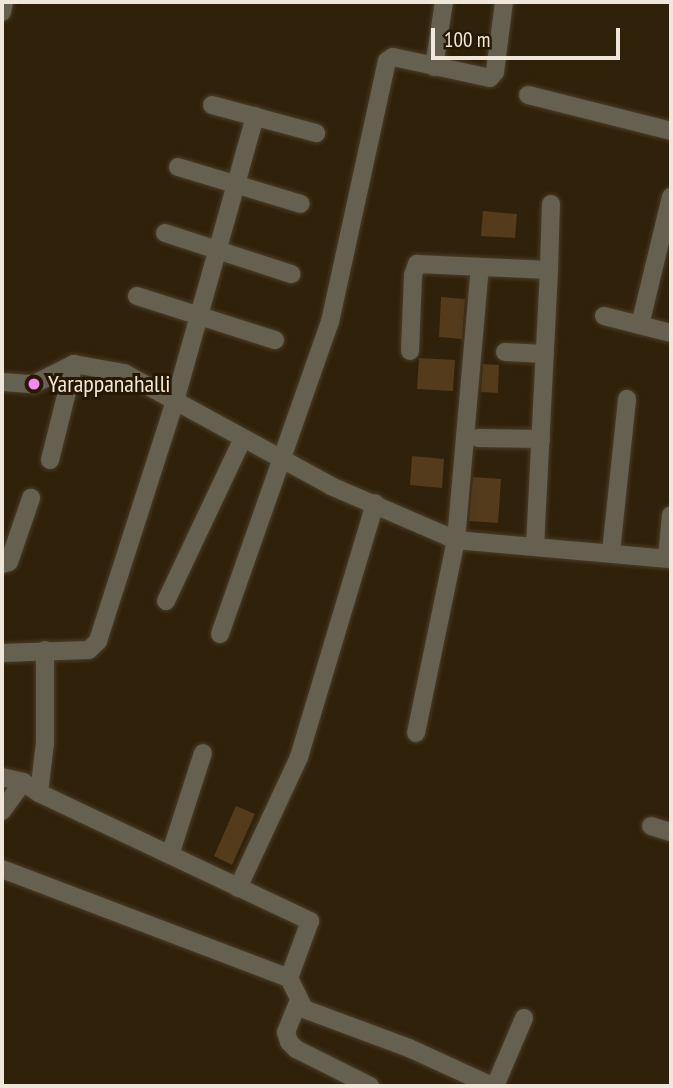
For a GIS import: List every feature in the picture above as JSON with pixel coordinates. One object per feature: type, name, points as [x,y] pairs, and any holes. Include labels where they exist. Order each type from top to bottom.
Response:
[{"type":"street","points":[[2,12],[4,2]]},
{"type":"street","points":[[434,67],[444,2]]},
{"type":"street","points":[[220,634],[330,322],[387,61],[393,57],[487,78],[493,76],[505,2]]},
{"type":"street","points":[[528,95],[671,131]]},
{"type":"street","points":[[212,105],[316,133]]},
{"type":"street","points":[[2,653],[89,650],[97,640],[176,401],[255,116]]},
{"type":"street","points":[[178,167],[301,204]]},
{"type":"street","points":[[640,325],[671,197]]},
{"type":"street","points":[[536,546],[551,204]]},
{"type":"street","points":[[165,233],[291,274]]},
{"type":"street","points":[[410,351],[413,275],[417,264],[549,270]]},
{"type":"street","points":[[416,733],[456,540],[480,267]]},
{"type":"street","points":[[137,296],[275,340]]},
{"type":"street","points":[[604,316],[671,333]]},
{"type":"street","points":[[505,352],[545,354]]},
{"type":"street","points":[[50,460],[74,364]]},
{"type":"street","points":[[2,382],[34,384],[74,364],[124,373],[331,486],[456,540],[669,559],[671,515]]},
{"type":"street","points":[[611,552],[627,398]]},
{"type":"street","points":[[166,601],[243,438]]},
{"type":"street","points":[[478,438],[541,439]]},
{"type":"street","points":[[2,564],[9,562],[32,498]]},
{"type":"street","points":[[239,888],[299,757],[375,503]]},
{"type":"street","points":[[39,793],[45,743],[44,650]]},
{"type":"street","points":[[170,855],[203,753]]},
{"type":"street","points":[[2,777],[23,782],[39,793],[310,921],[289,978],[304,1009],[409,1048],[494,1086],[524,1018]]},
{"type":"street","points":[[2,811],[23,782]]},
{"type":"street","points":[[651,826],[671,832]]},
{"type":"street","points":[[2,869],[289,978]]},
{"type":"street","points":[[299,1000],[286,1032],[289,1042],[296,1049],[370,1086]]},
{"type":"building","points":[[483,211],[517,214],[515,238],[481,236]]},
{"type":"building","points":[[441,297],[465,299],[462,339],[439,337]]},
{"type":"building","points":[[419,358],[455,360],[453,391],[417,389]]},
{"type":"building","points":[[483,364],[499,365],[498,393],[481,392]]},
{"type":"building","points":[[412,456],[444,459],[442,488],[410,485]]},
{"type":"building","points":[[473,477],[501,479],[498,523],[469,521]]},
{"type":"building","points":[[236,806],[255,814],[232,865],[214,856]]},
{"type":"place","name":"Yarappanahalli","points":[[34,384]]}]
